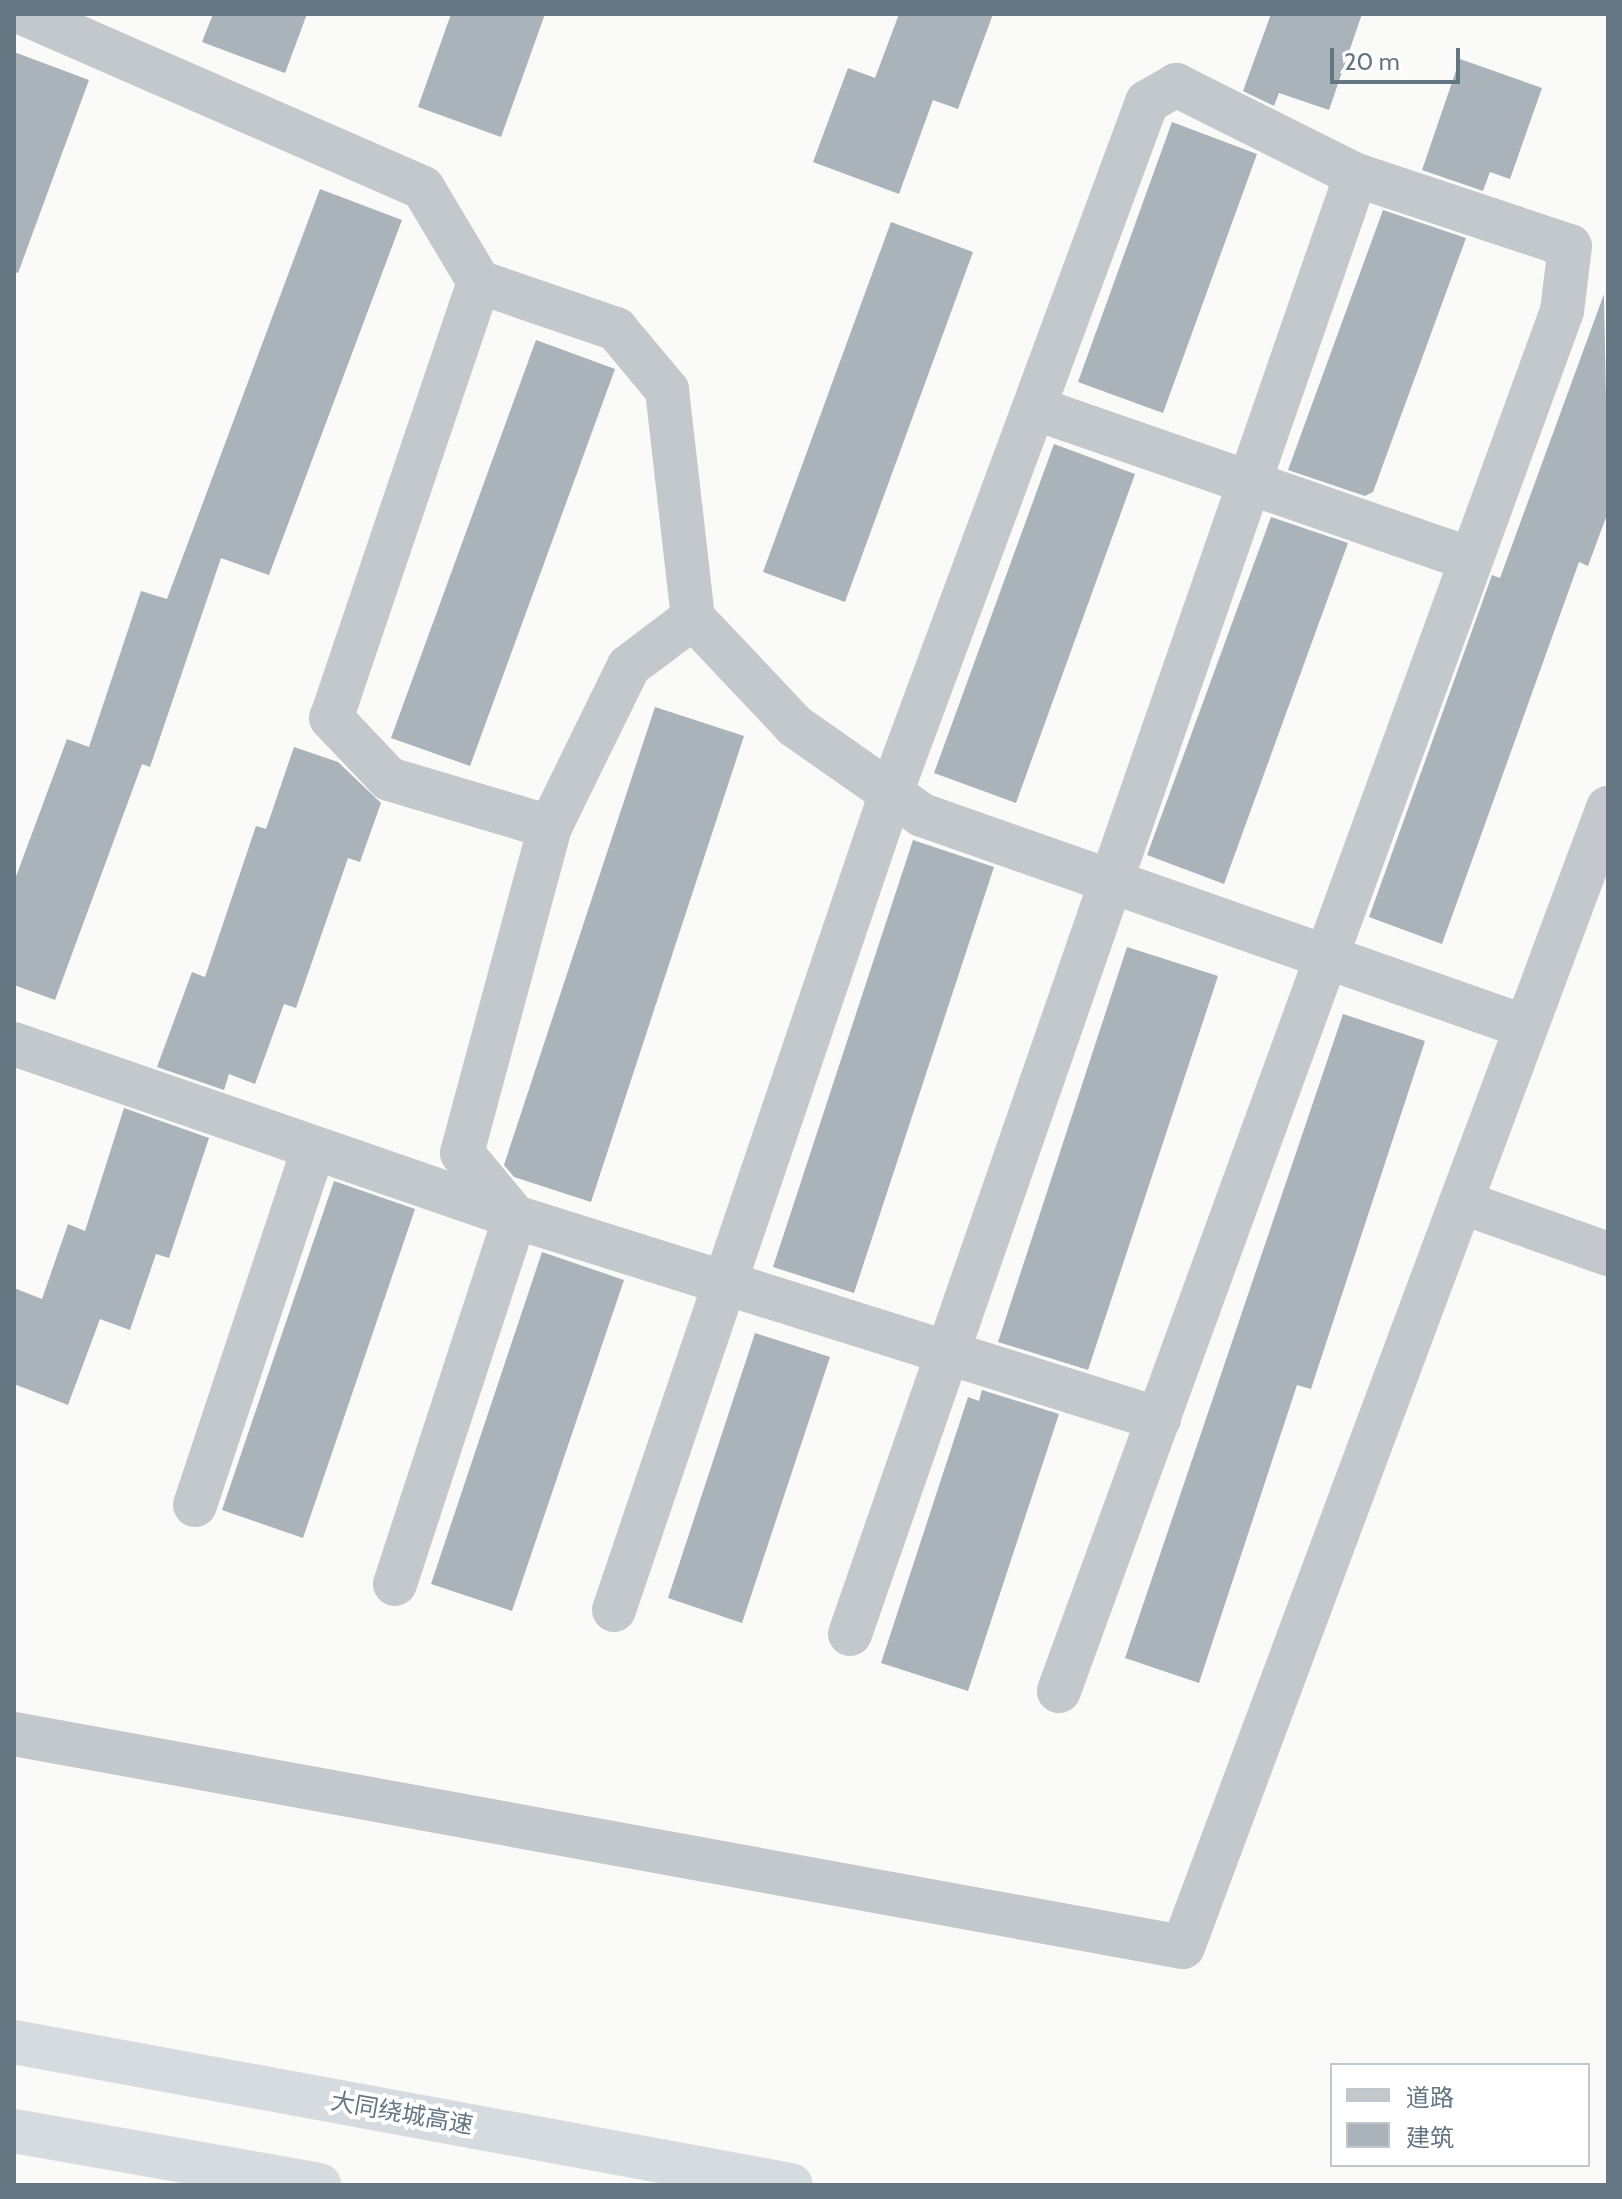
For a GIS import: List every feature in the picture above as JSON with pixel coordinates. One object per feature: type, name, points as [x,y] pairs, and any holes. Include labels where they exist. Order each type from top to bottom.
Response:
[{"type":"highway","name":"大同绕城高速","points":[[14,2042],[791,2185]]},
{"type":"highway","points":[[14,2131],[319,2185]]},
{"type":"street","points":[[32,15],[423,188],[479,282],[616,329],[667,390],[693,618],[795,726],[922,815],[1526,1027]]},
{"type":"street","points":[[614,1610],[891,793],[1147,102],[1176,85],[1356,175],[1570,246],[1562,311],[1059,1691]]},
{"type":"street","points":[[850,1634],[1108,880],[1356,175]]},
{"type":"street","points":[[479,282],[331,718],[389,779],[550,827]]},
{"type":"street","points":[[1034,408],[1470,559]]},
{"type":"street","points":[[515,1217],[462,1153],[550,827],[629,666],[693,618]]},
{"type":"street","points":[[14,1734],[1183,1947],[1608,808]]},
{"type":"street","points":[[14,1044],[515,1217],[1159,1419]]},
{"type":"street","points":[[195,1505],[314,1148]]},
{"type":"street","points":[[1461,1202],[1608,1254]]},
{"type":"street","points":[[395,1584],[515,1217]]},
{"type":"building","points":[[213,14],[307,14],[285,73],[202,42]]},
{"type":"building","points":[[451,14],[545,14],[501,137],[418,107]]},
{"type":"building","points":[[899,14],[993,14],[958,109],[933,100],[899,194],[813,162],[848,68],[875,78]]},
{"type":"building","points":[[1271,14],[1362,14],[1329,110],[1279,93],[1274,106],[1243,91]]},
{"type":"building","points":[[14,52],[89,80],[18,273],[14,272]]},
{"type":"building","points":[[1460,59],[1542,88],[1510,179],[1490,172],[1483,191],[1422,170]]},
{"type":"building","points":[[1172,122],[1257,154],[1163,413],[1078,382]]},
{"type":"building","points":[[320,189],[402,220],[269,575],[221,558],[150,767],[142,764],[55,1000],[14,985],[14,882],[67,739],[89,747],[141,591],[167,599]]},
{"type":"building","points":[[1383,210],[1466,238],[1373,492],[1365,496],[1288,470]]},
{"type":"building","points":[[891,222],[973,252],[845,602],[763,572]]},
{"type":"building","points":[[1604,294],[1608,512],[1588,566],[1579,562],[1442,944],[1369,917],[1492,575],[1500,578]]},
{"type":"building","points":[[536,340],[615,369],[470,766],[391,738]]},
{"type":"building","points":[[1054,444],[1135,474],[1016,803],[934,773]]},
{"type":"building","points":[[1271,517],[1348,543],[1224,884],[1147,855]]},
{"type":"building","points":[[655,707],[744,736],[591,1202],[514,1177],[504,1165]]},
{"type":"building","points":[[294,747],[338,762],[381,803],[360,862],[348,858],[296,1008],[284,1004],[255,1084],[229,1074],[224,1090],[157,1067],[192,972],[205,977],[256,826],[266,829]]},
{"type":"building","points":[[913,840],[994,867],[854,1293],[773,1267]]},
{"type":"building","points":[[1127,947],[1218,976],[1088,1370],[998,1342]]},
{"type":"building","points":[[1343,1014],[1425,1041],[1311,1389],[1297,1385],[1199,1683],[1125,1658]]},
{"type":"building","points":[[124,1108],[209,1138],[169,1258],[156,1254],[130,1330],[100,1319],[68,1405],[14,1384],[14,1288],[42,1299],[68,1224],[85,1231]]},
{"type":"building","points":[[334,1181],[415,1209],[303,1538],[222,1510]]},
{"type":"building","points":[[542,1252],[624,1280],[512,1611],[431,1584]]},
{"type":"building","points":[[755,1333],[830,1357],[742,1623],[668,1598]]},
{"type":"building","points":[[982,1390],[1059,1414],[968,1691],[881,1663],[968,1397],[979,1401]]}]
